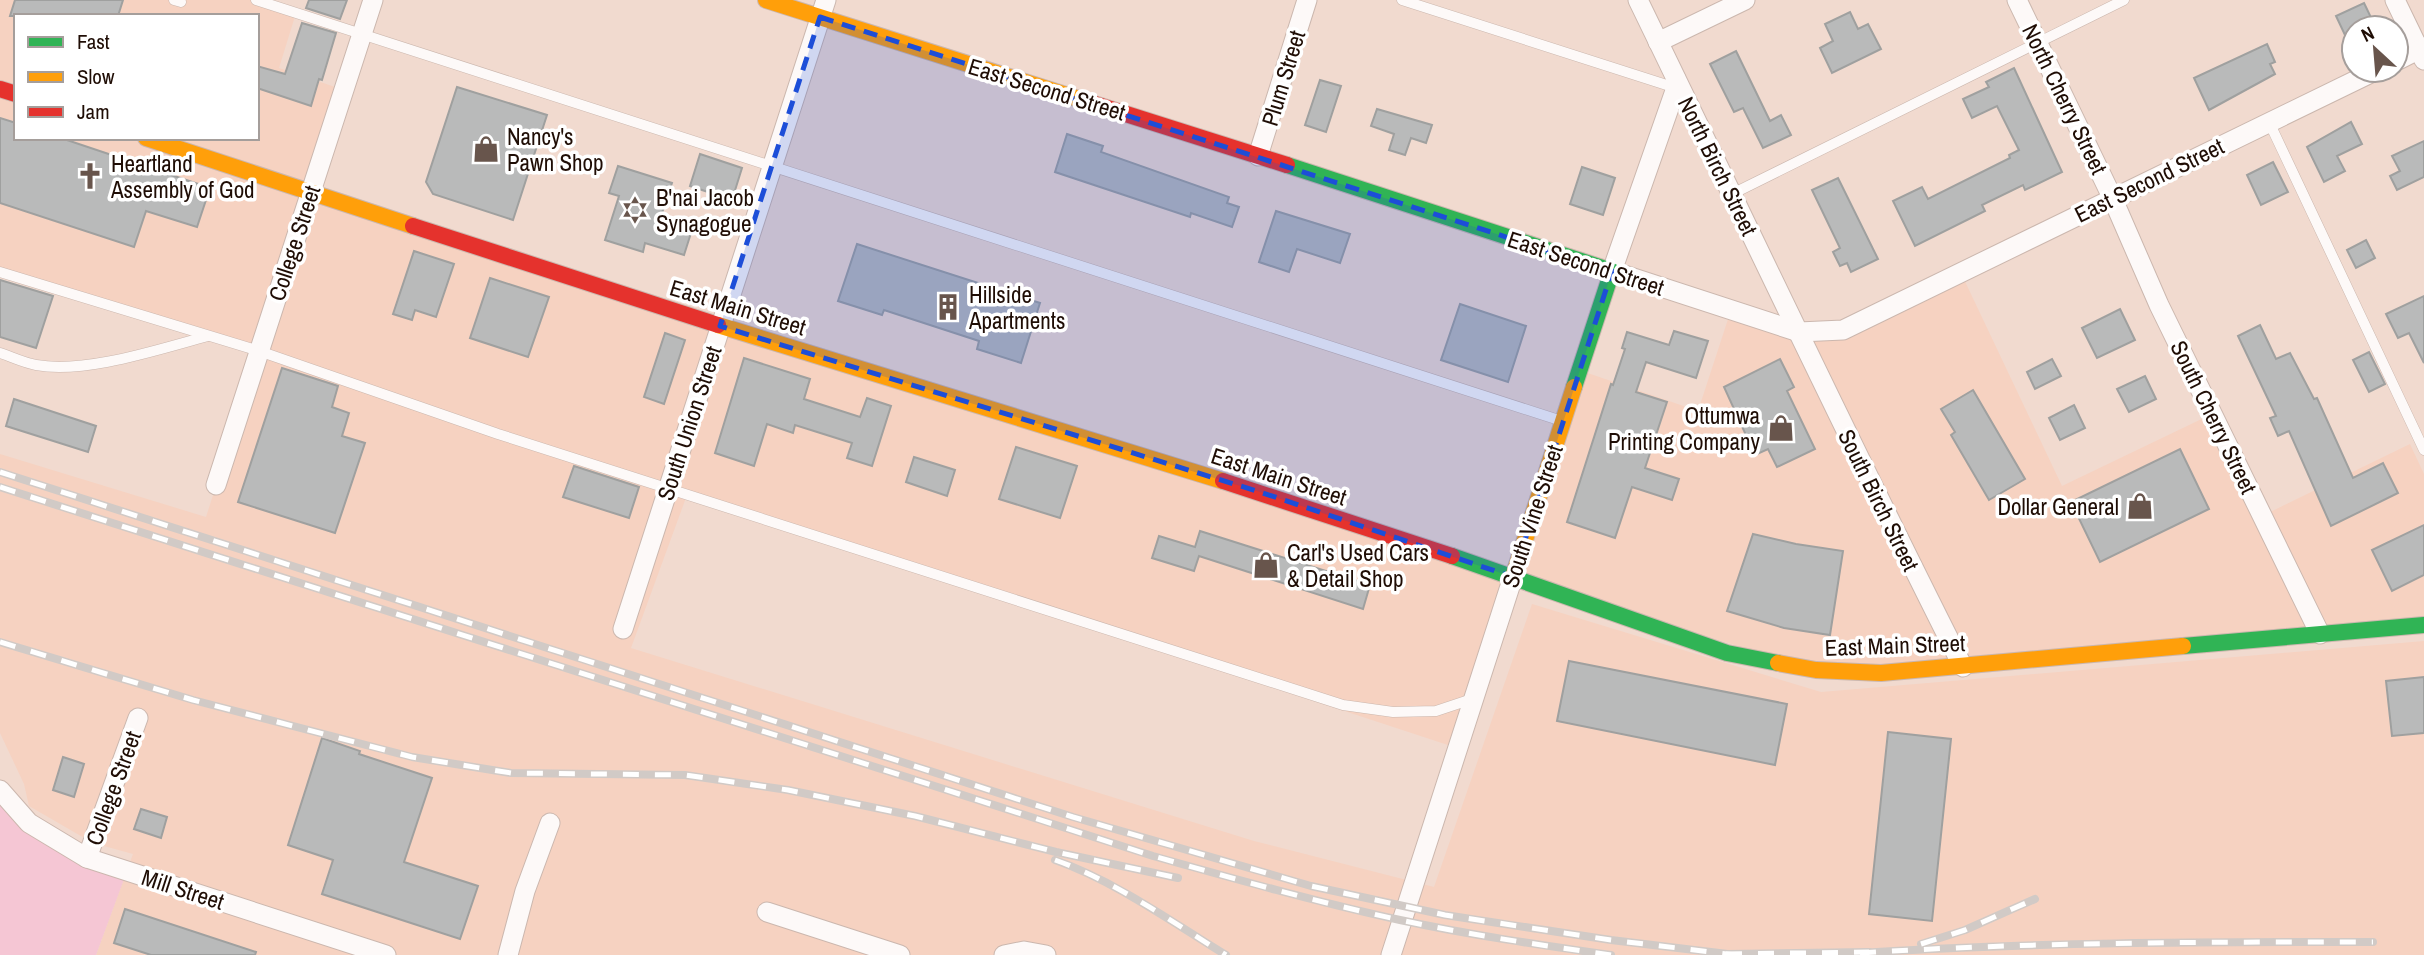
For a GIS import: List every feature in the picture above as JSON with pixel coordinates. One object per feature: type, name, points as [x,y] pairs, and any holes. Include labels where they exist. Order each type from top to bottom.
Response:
[{"type":"main road","name":"East Second Street","points":[[766,0],[823,8],[1258,156],[1612,271]]},
{"type":"main road","name":"East Main Street","points":[[152,140],[720,326],[1259,492],[1513,577],[1727,653],[1789,667],[1881,673],[2424,625]]},
{"type":"main road","name":"South Vine Street","points":[[1513,577],[1612,271]]},
{"type":"street","name":"College Street","points":[[216,485],[373,0]]},
{"type":"street","name":"Plum Street","points":[[1258,156],[1307,0]]},
{"type":"street","name":"North Birch Street","points":[[1638,0],[1676,84],[1799,332]]},
{"type":"street","points":[[1658,42],[1745,0]]},
{"type":"street","name":"North Cherry Street","points":[[2017,0],[2112,197]]},
{"type":"street","points":[[2395,0],[2422,52]]},
{"type":"street","name":"South Union Street","points":[[623,629],[823,8]]},
{"type":"street","name":"South Vine Street","points":[[1612,271],[1676,84]]},
{"type":"street","name":"East Second Street","points":[[1612,271],[1799,332],[1843,330],[2347,84]]},
{"type":"street","name":"South Cherry Street","points":[[2112,197],[2159,305],[2320,635]]},
{"type":"street","name":"South Birch Street","points":[[1799,332],[1869,482],[1963,667]]},
{"type":"street","name":"South Vine Street","points":[[1391,955],[1513,577]]},
{"type":"street","name":"College Street","points":[[87,859],[138,718]]},
{"type":"street","name":"Mill Street","points":[[0,790],[29,823],[87,859],[386,955]]},
{"type":"street","points":[[508,955],[525,891],[550,823]]},
{"type":"street","points":[[767,912],[900,955]]},
{"type":"street","points":[[1004,955],[1024,951],[1046,955]]},
{"type":"lane","points":[[256,0],[1563,421]]},
{"type":"lane","points":[[1402,0],[1676,84]]},
{"type":"lane","points":[[1732,194],[2124,0]]},
{"type":"lane","points":[[2269,122],[2424,450]]},
{"type":"lane","points":[[0,272],[260,351],[498,434],[1343,705],[1393,712],[1436,711],[1474,698]]},
{"type":"lane","points":[[0,353],[36,365],[72,367],[210,336]]},
{"type":"highlighted area","points":[[820,17],[1612,271],[1513,577],[1260,492],[720,326]]},
{"type":"shaded area","points":[[0,0],[256,0],[296,13],[279,68],[344,90],[310,192],[1512,577],[1579,370],[1698,411],[1731,310],[1842,330],[1961,273],[2062,486],[2212,414],[2262,516],[2410,444],[2424,474],[2424,625],[1816,670],[1513,577],[1457,748],[687,495],[631,648],[1254,841],[1434,887],[1532,604],[1821,692],[2424,641],[2424,955],[96,955],[133,854],[93,843],[29,806],[24,784],[0,733],[0,454],[206,517],[259,352],[0,272]]},
{"type":"shaded area","points":[[0,790],[29,823],[127,871],[96,955],[0,955]]},
{"type":"building","points":[[15,0],[123,0],[119,14],[10,16]]},
{"type":"building","points":[[309,0],[347,0],[340,19],[306,8]]},
{"type":"building","points":[[2364,3],[2369,14],[2340,14]]},
{"type":"building","points":[[1850,12],[1858,29],[1868,24],[1881,49],[1832,73],[1820,48],[1833,41],[1825,24]]},
{"type":"building","points":[[302,23],[336,33],[311,106],[259,89],[259,67],[285,74]]},
{"type":"building","points":[[2267,44],[2275,62],[2270,64],[2275,74],[2209,110],[2194,78]]},
{"type":"building","points":[[1736,51],[1770,121],[1781,115],[1791,135],[1763,148],[1743,108],[1734,112],[1710,64]]},
{"type":"building","points":[[2014,68],[2062,172],[2025,190],[2023,185],[1982,205],[1985,211],[1915,246],[1893,201],[1922,187],[1928,199],[2010,158],[2009,155],[2019,150],[1997,106],[1972,118],[1963,99],[1989,87],[1986,82]]},
{"type":"building","points":[[1320,80],[1341,86],[1326,132],[1305,125]]},
{"type":"building","name":"Nancy's Pawn Shop","points":[[457,87],[547,115],[513,220],[433,194],[426,182]]},
{"type":"building","points":[[1377,109],[1432,125],[1426,143],[1411,138],[1405,155],[1389,150],[1394,134],[1371,126]]},
{"type":"building","points":[[0,118],[14,122],[14,140],[67,140],[210,188],[197,227],[146,211],[134,247],[0,203]]},
{"type":"building","points":[[2351,122],[2362,144],[2337,156],[2345,171],[2324,182],[2307,147]]},
{"type":"building","points":[[1067,134],[1103,146],[1101,152],[1229,197],[1227,203],[1239,207],[1232,227],[1191,213],[1190,217],[1055,172]]},
{"type":"building","points":[[2424,141],[2424,177],[2397,190],[2390,176],[2400,171],[2392,156]]},
{"type":"building","points":[[700,154],[742,168],[732,200],[690,186]]},
{"type":"building","points":[[2273,162],[2288,192],[2261,205],[2247,175]]},
{"type":"building","name":"B'nai Jacob Synagogue","points":[[618,166],[672,183],[659,222],[691,233],[684,255],[645,243],[643,252],[605,240],[619,196],[609,193]]},
{"type":"building","points":[[1582,167],[1615,178],[1603,215],[1570,204]]},
{"type":"building","points":[[1838,178],[1878,259],[1851,272],[1847,263],[1840,266],[1833,252],[1840,248],[1812,190]]},
{"type":"building","points":[[1276,211],[1350,234],[1340,263],[1297,249],[1289,272],[1259,262]]},
{"type":"building","points":[[2366,240],[2375,258],[2356,268],[2347,250]]},
{"type":"building","name":"Hillside Apartments","points":[[857,244],[1040,303],[1021,363],[977,349],[979,341],[884,310],[882,315],[838,301]]},
{"type":"building","points":[[414,251],[454,264],[436,317],[415,310],[412,320],[393,314]]},
{"type":"building","points":[[490,278],[549,297],[528,357],[470,338]]},
{"type":"building","points":[[0,280],[53,296],[36,348],[0,337]]},
{"type":"building","points":[[2424,296],[2424,363],[2409,333],[2398,338],[2386,314]]},
{"type":"building","points":[[1460,304],[1526,326],[1508,382],[1441,360]]},
{"type":"building","points":[[2120,309],[2135,340],[2097,358],[2082,328]]},
{"type":"building","points":[[2260,325],[2276,359],[2290,353],[2314,399],[2317,398],[2353,478],[2383,463],[2398,493],[2331,526],[2289,431],[2278,436],[2270,418],[2276,416],[2238,336]]},
{"type":"building","points":[[1674,331],[1708,341],[1696,378],[1646,362],[1636,392],[1667,402],[1645,468],[1679,479],[1672,500],[1632,487],[1615,538],[1567,522],[1611,384],[1613,385],[1625,349],[1622,348],[1627,332],[1669,345]]},
{"type":"building","points":[[665,333],[685,340],[664,404],[644,397]]},
{"type":"building","points":[[2369,352],[2385,384],[2369,392],[2353,360]]},
{"type":"building","points":[[744,358],[810,379],[804,399],[860,417],[867,398],[891,406],[872,466],[847,458],[852,443],[795,425],[793,433],[767,424],[754,466],[715,453]]},
{"type":"building","points":[[1780,359],[1794,387],[1787,391],[1815,449],[1777,467],[1768,449],[1755,455],[1724,387]]},
{"type":"building","points":[[2052,359],[2061,376],[2035,389],[2027,372]]},
{"type":"building","points":[[282,368],[338,386],[332,407],[349,413],[342,436],[365,443],[335,533],[238,502]]},
{"type":"building","points":[[2145,376],[2156,399],[2129,412],[2117,389]]},
{"type":"building","points":[[1973,390],[2025,479],[1989,500],[1951,435],[1955,432],[1941,409]]},
{"type":"building","points":[[14,399],[96,426],[88,452],[6,426]]},
{"type":"building","points":[[2074,405],[2085,428],[2060,440],[2049,418]]},
{"type":"building","points":[[1016,447],[1077,466],[1060,518],[999,499]]},
{"type":"building","name":"Dollar General","points":[[2180,449],[2209,509],[2100,562],[2071,502]]},
{"type":"building","points":[[914,457],[955,470],[947,496],[906,482]]},
{"type":"building","points":[[574,466],[639,487],[629,518],[563,497]]},
{"type":"building","points":[[2424,525],[2424,575],[2392,591],[2372,550]]},
{"type":"building","name":"Carl's Used Cars & Detail Shop","points":[[1200,531],[1370,585],[1363,609],[1199,556],[1194,571],[1152,558],[1159,536],[1195,547]]},
{"type":"building","points":[[1753,534],[1843,551],[1830,635],[1784,628],[1727,611]]},
{"type":"building","points":[[1569,661],[1787,704],[1775,765],[1557,721]]},
{"type":"building","points":[[2424,677],[2424,733],[2392,736],[2386,681]]},
{"type":"building","points":[[1888,732],[1951,739],[1932,921],[1869,914]]},
{"type":"building","points":[[322,738],[360,751],[359,754],[432,778],[404,862],[478,886],[460,939],[322,894],[333,860],[288,845]]},
{"type":"building","points":[[63,757],[84,764],[74,797],[53,790]]},
{"type":"building","points":[[141,809],[167,817],[161,838],[134,829]]},
{"type":"building","points":[[125,909],[256,952],[255,955],[151,955],[114,943]]},
{"type":"railway","points":[[0,472],[1073,817],[1311,886],[1445,915],[1611,940],[1736,955]]},
{"type":"railway","points":[[0,487],[1153,856],[1400,920],[1611,955]]},
{"type":"railway","points":[[0,642],[193,700],[412,757],[511,773],[685,775],[788,790],[915,816],[1056,852],[1178,878]]},
{"type":"railway","points":[[1055,860],[1121,891],[1226,955]]},
{"type":"railway","points":[[1921,944],[1965,930],[2035,899]]},
{"type":"railway","points":[[1860,953],[2052,945],[2373,942]]},
{"type":"railway","points":[[1726,954],[1869,952]]},
{"type":"traffic: fast","points":[[1287,165],[1612,271],[1574,387]]},
{"type":"traffic: fast","points":[[1452,556],[1727,653],[1778,663]]},
{"type":"traffic: fast","points":[[2183,646],[2424,625]]},
{"type":"traffic: slow","points":[[766,0],[1085,101]]},
{"type":"traffic: slow","points":[[152,140],[413,226]]},
{"type":"traffic: slow","points":[[718,325],[1223,481]]},
{"type":"traffic: slow","points":[[1513,577],[1574,387]]},
{"type":"traffic: slow","points":[[1778,663],[1816,670],[1881,673],[2183,646]]},
{"type":"traffic: jam","points":[[0,89],[14,93]]},
{"type":"traffic: jam","points":[[1085,101],[1287,165]]},
{"type":"traffic: jam","points":[[413,226],[718,325]]},
{"type":"traffic: jam","points":[[1223,481],[1452,556]]},
{"type":"place","name":"Nancy's Pawn Shop","points":[[486,149]]},
{"type":"place","name":"Heartland Assembly of God","points":[[90,176]]},
{"type":"place","name":"B'nai Jacob Synagogue","points":[[635,210]]},
{"type":"place","name":"Hillside Apartments","points":[[948,307]]},
{"type":"place","name":"Ottumwa Printing Company","points":[[1781,428]]},
{"type":"place","name":"Dollar General","points":[[2140,506]]},
{"type":"place","name":"Carl's Used Cars & Detail Shop","points":[[1266,565]]}]
